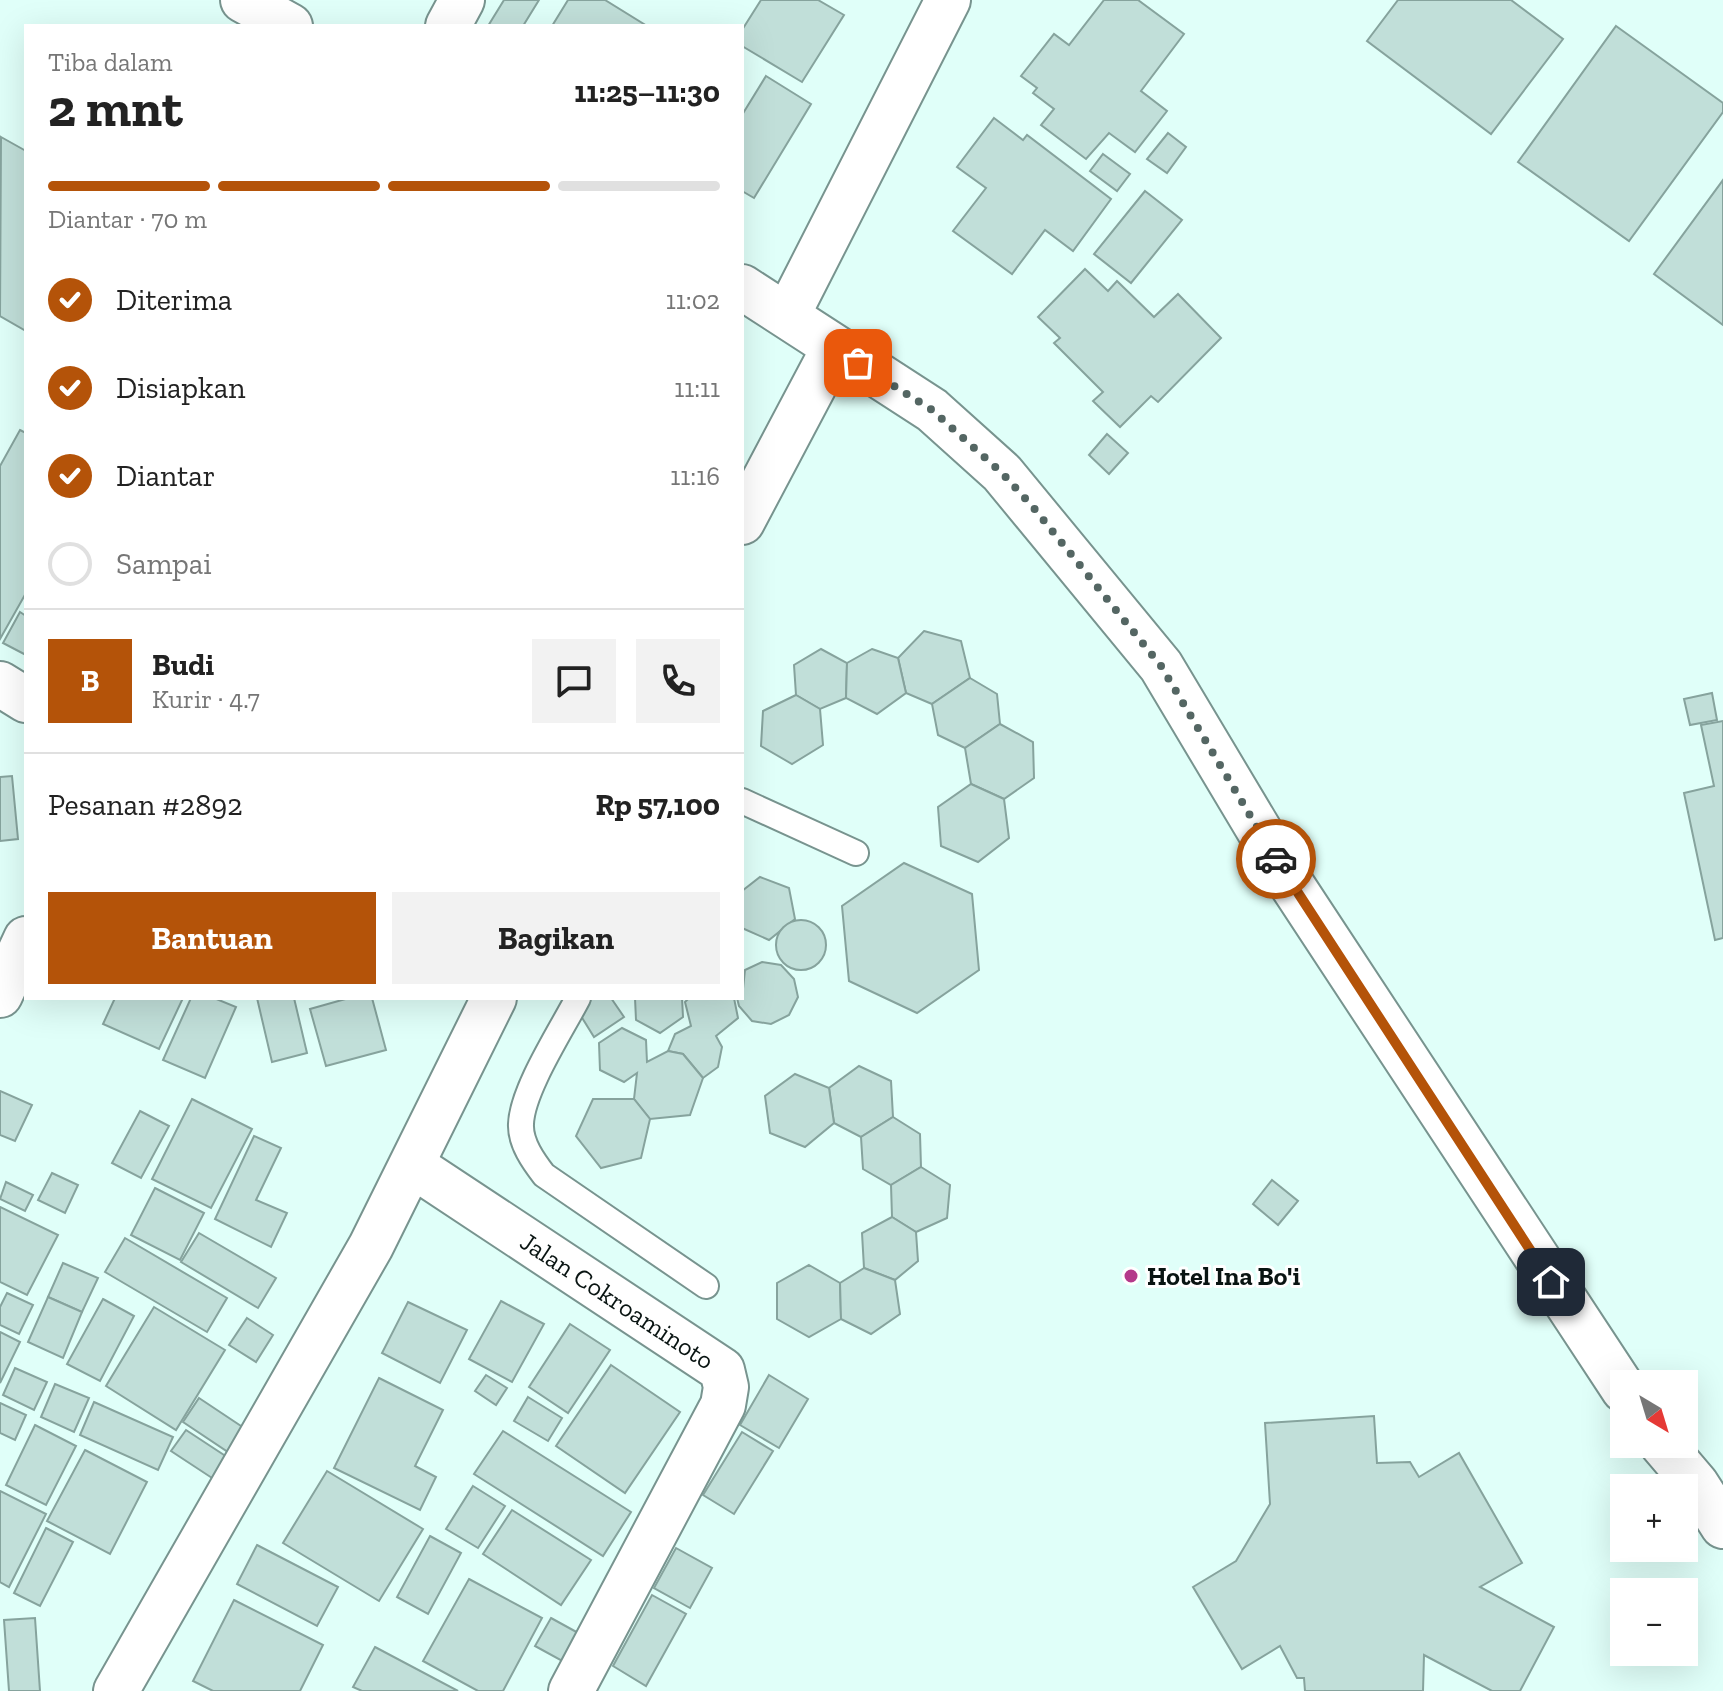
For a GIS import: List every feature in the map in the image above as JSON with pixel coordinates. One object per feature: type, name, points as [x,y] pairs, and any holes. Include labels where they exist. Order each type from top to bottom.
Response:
[{"type":"street","points":[[243,0],[286,24]]},
{"type":"street","points":[[449,24],[462,0]]},
{"type":"street","points":[[788,314],[948,0]]},
{"type":"street","points":[[744,288],[932,410],[1002,473],[1161,666],[1290,882],[1611,1370]]},
{"type":"street","points":[[744,518],[834,348]]},
{"type":"street","points":[[0,684],[24,699]]},
{"type":"street","points":[[0,995],[24,943]]},
{"type":"street","points":[[116,1691],[371,1246],[493,1000]]},
{"type":"street","name":"Jalan Cokroaminoto","points":[[412,1165],[722,1370],[726,1387],[723,1405],[571,1691]]},
{"type":"street","points":[[1674,1458],[1696,1484],[1723,1526]]},
{"type":"lane","points":[[744,802],[856,853]]},
{"type":"lane","points":[[577,1000],[535,1080],[521,1125],[530,1156],[544,1175],[706,1286]]},
{"type":"building","points":[[504,0],[539,0],[524,24],[489,24]]},
{"type":"building","points":[[568,0],[605,0],[644,24],[553,24]]},
{"type":"building","points":[[761,0],[818,0],[844,15],[802,82],[744,47],[744,27]]},
{"type":"building","points":[[1104,0],[1138,0],[1184,34],[1141,91],[1167,111],[1135,152],[1109,133],[1086,159],[1041,125],[1054,109],[1033,93],[1037,88],[1021,76],[1054,34],[1069,45]]},
{"type":"building","points":[[1398,0],[1511,0],[1563,39],[1491,134],[1367,41]]},
{"type":"building","points":[[1616,26],[1723,103],[1723,112],[1629,241],[1518,162]]},
{"type":"building","points":[[766,76],[811,104],[754,198],[744,192],[744,112]]},
{"type":"building","points":[[994,118],[1023,140],[1027,135],[1111,199],[1073,251],[1045,230],[1012,274],[953,231],[986,188],[957,167]]},
{"type":"building","points":[[1168,133],[1186,147],[1167,173],[1147,159]]},
{"type":"building","points":[[1,137],[24,150],[24,330],[0,316]]},
{"type":"building","points":[[1103,154],[1130,174],[1117,191],[1090,171]]},
{"type":"building","points":[[1723,180],[1723,325],[1654,274]]},
{"type":"building","points":[[1145,191],[1182,220],[1131,283],[1094,254]]},
{"type":"building","points":[[1085,269],[1108,291],[1117,281],[1154,317],[1178,294],[1221,338],[1158,402],[1151,396],[1120,427],[1093,401],[1103,392],[1054,343],[1060,338],[1038,317]]},
{"type":"building","points":[[20,430],[24,432],[24,597],[0,639],[0,466]]},
{"type":"building","points":[[1107,434],[1128,453],[1109,474],[1089,455]]},
{"type":"building","points":[[20,612],[24,615],[24,654],[3,643]]},
{"type":"building","points":[[924,631],[961,641],[970,678],[932,704],[906,693],[898,658]]},
{"type":"building","points":[[821,649],[847,663],[846,698],[820,709],[796,695],[794,665]]},
{"type":"building","points":[[872,649],[898,658],[906,693],[877,714],[846,698],[847,663]]},
{"type":"building","points":[[970,678],[997,694],[1000,724],[965,748],[938,735],[932,704]]},
{"type":"building","points":[[1712,693],[1717,720],[1690,725],[1684,699]]},
{"type":"building","points":[[796,695],[820,709],[823,745],[792,764],[761,746],[763,711]]},
{"type":"building","points":[[1723,721],[1723,938],[1715,940],[1684,793],[1714,786],[1701,725]]},
{"type":"building","points":[[1000,724],[1033,742],[1034,778],[1004,799],[971,784],[965,748]]},
{"type":"building","points":[[12,776],[18,839],[0,841],[0,777]]},
{"type":"building","points":[[971,784],[1004,799],[1009,838],[978,862],[941,846],[938,807]]},
{"type":"building","points":[[904,863],[972,894],[979,970],[917,1013],[849,981],[842,906]]},
{"type":"building","points":[[760,877],[789,888],[795,919],[769,940],[744,929],[744,889]]},
{"type":"building","points":[[801,920],[819,927],[826,945],[819,963],[801,970],[783,963],[776,945],[783,927]]},
{"type":"building","points":[[762,962],[781,965],[794,979],[798,997],[789,1015],[771,1024],[752,1021],[738,1000],[744,1000],[745,970]]},
{"type":"building","points":[[114,1000],[182,1000],[159,1049],[103,1024]]},
{"type":"building","points":[[190,1000],[219,1000],[236,1007],[205,1078],[163,1060]]},
{"type":"building","points":[[257,1000],[294,1000],[307,1053],[272,1062]]},
{"type":"building","points":[[342,1000],[373,1000],[386,1050],[326,1066],[310,1009]]},
{"type":"building","points":[[589,1000],[612,1000],[624,1017],[594,1037],[576,1008]]},
{"type":"building","points":[[635,1000],[682,1000],[683,1017],[660,1033],[636,1020]]},
{"type":"building","points":[[734,1000],[738,1018],[716,1036],[722,1047],[718,1067],[703,1078],[683,1054],[668,1051],[675,1034],[691,1026],[685,1002]]},
{"type":"building","points":[[622,1028],[646,1040],[647,1062],[668,1051],[683,1054],[703,1078],[690,1115],[650,1119],[634,1099],[637,1073],[624,1082],[600,1070],[599,1043]]},
{"type":"building","points":[[859,1066],[891,1081],[893,1117],[861,1137],[834,1123],[829,1088]]},
{"type":"building","points":[[795,1074],[829,1088],[834,1123],[805,1147],[770,1133],[765,1096]]},
{"type":"building","points":[[0,1091],[32,1105],[15,1141],[0,1135]]},
{"type":"building","points":[[192,1099],[252,1129],[211,1208],[152,1179]]},
{"type":"building","points":[[593,1099],[634,1099],[650,1119],[641,1158],[601,1168],[576,1136]]},
{"type":"building","points":[[140,1111],[169,1126],[141,1178],[112,1163]]},
{"type":"building","points":[[893,1117],[920,1134],[921,1167],[891,1185],[863,1169],[861,1137]]},
{"type":"building","points":[[254,1136],[281,1148],[256,1200],[287,1213],[271,1247],[215,1219]]},
{"type":"building","points":[[921,1167],[950,1185],[947,1218],[916,1232],[892,1217],[891,1185]]},
{"type":"building","points":[[52,1173],[78,1185],[65,1213],[38,1200]]},
{"type":"building","points":[[1272,1180],[1298,1201],[1278,1225],[1253,1204]]},
{"type":"building","points":[[6,1182],[33,1195],[25,1211],[0,1199]]},
{"type":"building","points":[[155,1188],[204,1213],[180,1260],[131,1235]]},
{"type":"building","points":[[0,1207],[58,1235],[27,1295],[0,1282]]},
{"type":"building","points":[[892,1217],[916,1232],[918,1261],[895,1280],[864,1268],[862,1233]]},
{"type":"building","points":[[199,1233],[276,1278],[258,1308],[181,1262]]},
{"type":"building","points":[[125,1238],[227,1298],[207,1332],[105,1272]]},
{"type":"building","points":[[63,1263],[98,1278],[82,1312],[48,1297]]},
{"type":"building","points":[[809,1265],[840,1283],[841,1319],[809,1337],[777,1319],[777,1283]]},
{"type":"building","points":[[864,1268],[895,1280],[900,1314],[871,1334],[841,1319],[840,1283]]},
{"type":"building","points":[[7,1293],[33,1305],[19,1334],[0,1325],[0,1307]]},
{"type":"building","points":[[48,1297],[82,1312],[63,1358],[28,1342]]},
{"type":"building","points":[[103,1299],[134,1316],[100,1381],[67,1364]]},
{"type":"building","points":[[501,1301],[544,1324],[512,1382],[469,1359]]},
{"type":"building","points":[[408,1302],[467,1330],[440,1383],[382,1353]]},
{"type":"building","points":[[154,1307],[225,1350],[176,1430],[106,1386]]},
{"type":"building","points":[[247,1318],[273,1335],[256,1362],[229,1345]]},
{"type":"building","points":[[570,1324],[610,1350],[568,1413],[529,1387]]},
{"type":"building","points":[[0,1332],[20,1342],[0,1383]]},
{"type":"building","points":[[611,1365],[680,1412],[625,1493],[556,1446]]},
{"type":"building","points":[[15,1368],[47,1382],[34,1410],[3,1395]]},
{"type":"building","points":[[486,1375],[507,1388],[496,1405],[475,1391]]},
{"type":"building","points":[[769,1375],[808,1399],[779,1448],[740,1425]]},
{"type":"building","points":[[379,1378],[443,1410],[415,1466],[436,1477],[420,1510],[334,1468]]},
{"type":"building","points":[[55,1384],[89,1398],[74,1432],[41,1417]]},
{"type":"building","points":[[528,1397],[562,1418],[548,1441],[514,1421]]},
{"type":"building","points":[[199,1398],[244,1428],[228,1452],[183,1422]]},
{"type":"building","points":[[94,1402],[173,1437],[158,1470],[80,1435]]},
{"type":"building","points":[[0,1403],[26,1415],[15,1440],[0,1433]]},
{"type":"building","points":[[1374,1416],[1377,1463],[1410,1462],[1419,1477],[1459,1453],[1522,1563],[1480,1587],[1554,1627],[1520,1691],[1492,1691],[1424,1655],[1423,1691],[1305,1691],[1304,1678],[1297,1678],[1280,1646],[1242,1669],[1193,1587],[1236,1561],[1270,1504],[1265,1423]]},
{"type":"building","points":[[35,1425],[76,1446],[46,1505],[6,1485]]},
{"type":"building","points":[[186,1430],[227,1457],[212,1478],[171,1451]]},
{"type":"building","points":[[503,1431],[631,1512],[603,1556],[474,1474]]},
{"type":"building","points":[[742,1432],[773,1451],[734,1514],[703,1495]]},
{"type":"building","points":[[85,1450],[147,1482],[110,1554],[47,1521]]},
{"type":"building","points":[[327,1471],[423,1529],[379,1601],[283,1543]]},
{"type":"building","points":[[473,1486],[505,1506],[478,1548],[446,1529]]},
{"type":"building","points":[[0,1491],[46,1514],[9,1587],[0,1582]]},
{"type":"building","points":[[512,1510],[591,1560],[561,1605],[483,1554]]},
{"type":"building","points":[[46,1528],[73,1542],[40,1606],[14,1593]]},
{"type":"building","points":[[430,1536],[461,1553],[428,1614],[397,1597]]},
{"type":"building","points":[[257,1545],[338,1587],[317,1626],[237,1584]]},
{"type":"building","points":[[676,1548],[712,1568],[690,1608],[654,1588]]},
{"type":"building","points":[[469,1579],[542,1618],[503,1691],[478,1691],[423,1661]]},
{"type":"building","points":[[652,1595],[686,1614],[646,1686],[613,1666]]},
{"type":"building","points":[[234,1600],[323,1645],[300,1691],[213,1691],[193,1681]]},
{"type":"building","points":[[35,1618],[40,1691],[9,1691],[4,1620]]},
{"type":"building","points":[[551,1618],[591,1640],[575,1668],[535,1646]]},
{"type":"building","points":[[375,1647],[458,1691],[362,1691],[353,1687]]},
{"type":"way so far","points":[[858,363],[932,410],[1002,473],[1033,507],[1161,666],[1276,859]]},
{"type":"place","name":"Hotel Ina Bo'i","points":[[1131,1276]]},
{"type":"route","points":[[1276,859],[1551,1282]]}]
